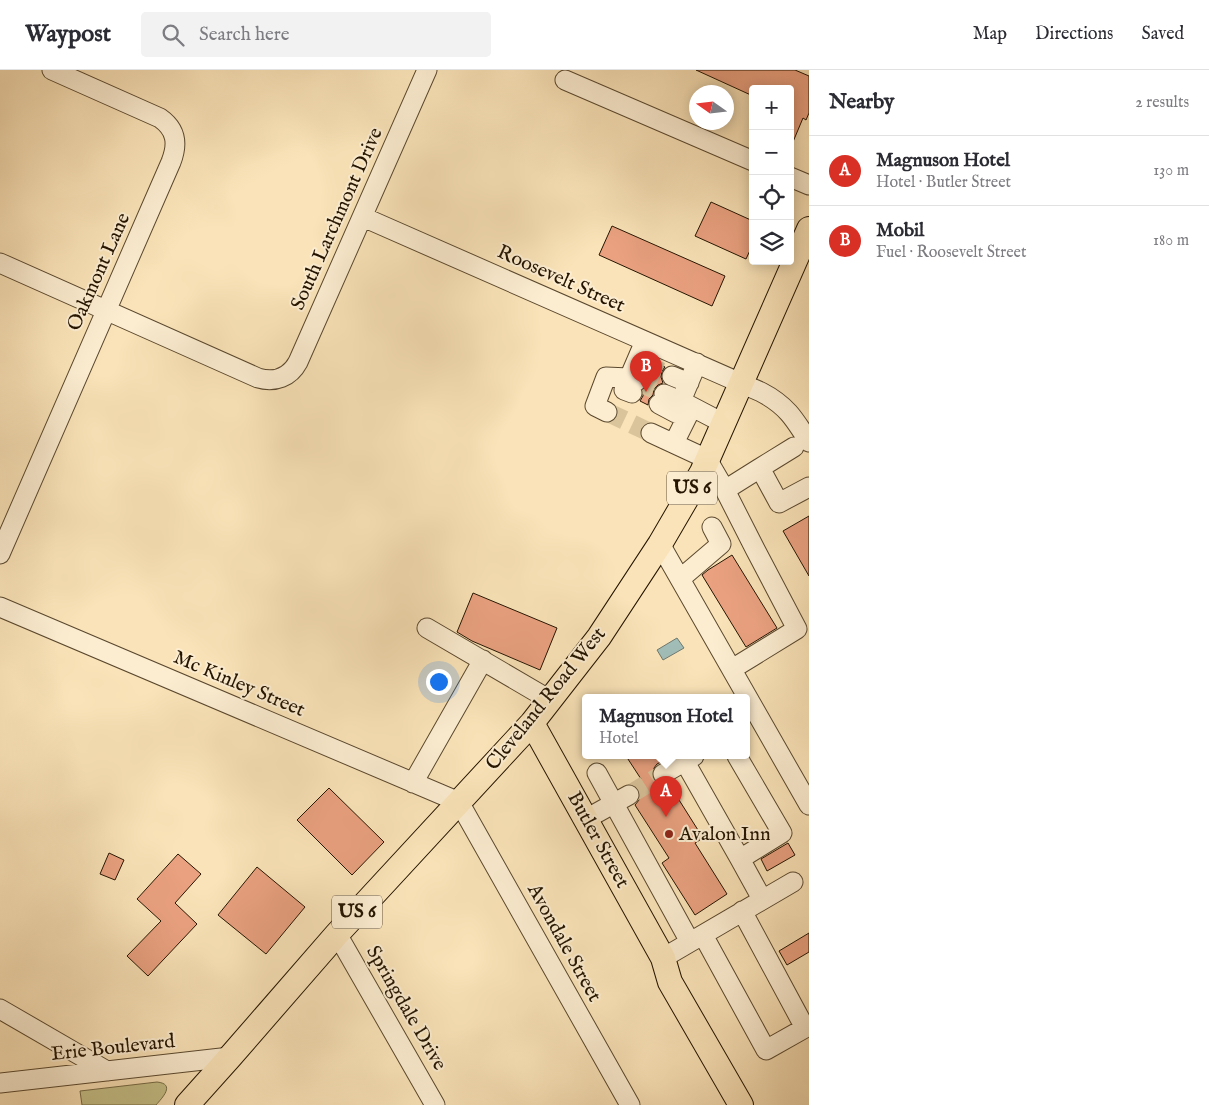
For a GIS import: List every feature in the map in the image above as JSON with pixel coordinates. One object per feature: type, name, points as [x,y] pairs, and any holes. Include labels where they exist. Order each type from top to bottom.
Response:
[{"type":"main road","name":"Cleveland Road West","points":[[187,1105],[337,934],[532,723],[600,637],[660,544],[702,472],[809,229]]},
{"type":"main road","name":"Butler Street","points":[[532,723],[663,958],[670,982],[741,1105]]},
{"type":"main road","name":"Butler Street","points":[[663,958],[682,975],[758,1105]]},
{"type":"street","name":"Oakmont Lane","points":[[0,554],[175,149],[174,136],[166,122],[153,114],[52,70]]},
{"type":"street","name":"South Larchmont Drive","points":[[107,310],[258,378],[270,380],[290,373],[298,362],[427,70]]},
{"type":"street","points":[[565,80],[749,158]]},
{"type":"street","points":[[794,179],[809,185]]},
{"type":"street","name":"Roosevelt Street","points":[[363,217],[761,392],[781,405],[793,417],[801,444]]},
{"type":"street","points":[[0,263],[107,310]]},
{"type":"street","points":[[601,409],[606,377],[635,376],[645,341]]},
{"type":"street","points":[[674,444],[674,402],[680,380],[697,364]]},
{"type":"street","points":[[674,402],[723,422]]},
{"type":"street","points":[[651,433],[707,459],[726,490],[797,629],[732,669]]},
{"type":"street","points":[[726,490],[801,444]]},
{"type":"street","points":[[760,468],[779,503],[809,487]]},
{"type":"street","points":[[680,579],[721,544],[712,527]]},
{"type":"street","points":[[660,544],[746,694]]},
{"type":"street","name":"Mc Kinley Street","points":[[0,606],[460,802]]},
{"type":"street","points":[[427,628],[550,700]]},
{"type":"street","points":[[413,783],[483,660]]},
{"type":"street","points":[[750,701],[809,804]]},
{"type":"street","points":[[663,774],[690,759],[762,899]]},
{"type":"street","points":[[739,759],[782,832],[740,858]]},
{"type":"street","points":[[598,773],[622,799],[697,938],[766,1050],[805,1028],[742,911]]},
{"type":"street","points":[[586,819],[622,799]]},
{"type":"street","name":"Avondale Street","points":[[460,802],[630,1105]]},
{"type":"street","points":[[663,958],[793,882]]},
{"type":"street","name":"Springdale Drive","points":[[337,934],[435,1105]]},
{"type":"street","points":[[0,1009],[106,1071]]},
{"type":"street","name":"Erie Boulevard","points":[[0,1083],[230,1057]]},
{"type":"shaded area","points":[[157,1082],[163,1083],[167,1088],[156,1105],[82,1105],[80,1091]]},
{"type":"water","points":[[677,638],[684,648],[663,660],[657,650]]},
{"type":"building","points":[[696,70],[795,70],[809,76],[809,113],[806,120],[803,118],[794,139],[794,85],[749,85],[749,94],[734,87],[734,85],[729,85]]},
{"type":"building","points":[[711,202],[749,219],[749,253],[746,259],[695,236]]},
{"type":"building","points":[[612,226],[725,276],[712,306],[599,255]]},
{"type":"building","points":[[649,360],[665,367],[661,377],[663,383],[654,389],[648,405],[640,401],[643,396],[643,390],[648,384],[648,379],[644,372]]},
{"type":"building","points":[[809,516],[809,576],[783,531]]},
{"type":"building","points":[[732,555],[777,628],[746,647],[702,575]]},
{"type":"building","points":[[473,593],[557,628],[540,670],[472,641],[457,632]]},
{"type":"building","points":[[628,759],[666,759],[654,768],[653,779],[658,784],[669,784],[703,838],[695,843],[727,894],[695,915],[662,863],[669,858],[635,805],[640,795],[639,789],[632,785],[641,779]]},
{"type":"building","points":[[329,788],[384,842],[352,875],[297,820]]},
{"type":"building","points":[[788,843],[795,855],[767,871],[761,859]]},
{"type":"building","points":[[109,853],[124,860],[115,880],[100,874]]},
{"type":"building","points":[[178,854],[201,874],[175,903],[197,924],[148,976],[127,956],[161,921],[137,899]]},
{"type":"building","points":[[257,867],[305,907],[266,954],[218,915]]},
{"type":"building","points":[[809,933],[809,952],[787,965],[779,951]]},
{"type":"tunnel","points":[[644,365],[672,376]]},
{"type":"tunnel","points":[[637,381],[664,394]]},
{"type":"tunnel","points":[[607,412],[651,433]]},
{"type":"tunnel","points":[[629,795],[663,774]]},
{"type":"place","name":"Mobil","points":[[646,392]]},
{"type":"place","name":"Magnuson Hotel","points":[[666,817]]},
{"type":"place","name":"Avalon Inn","points":[[669,834]]}]
